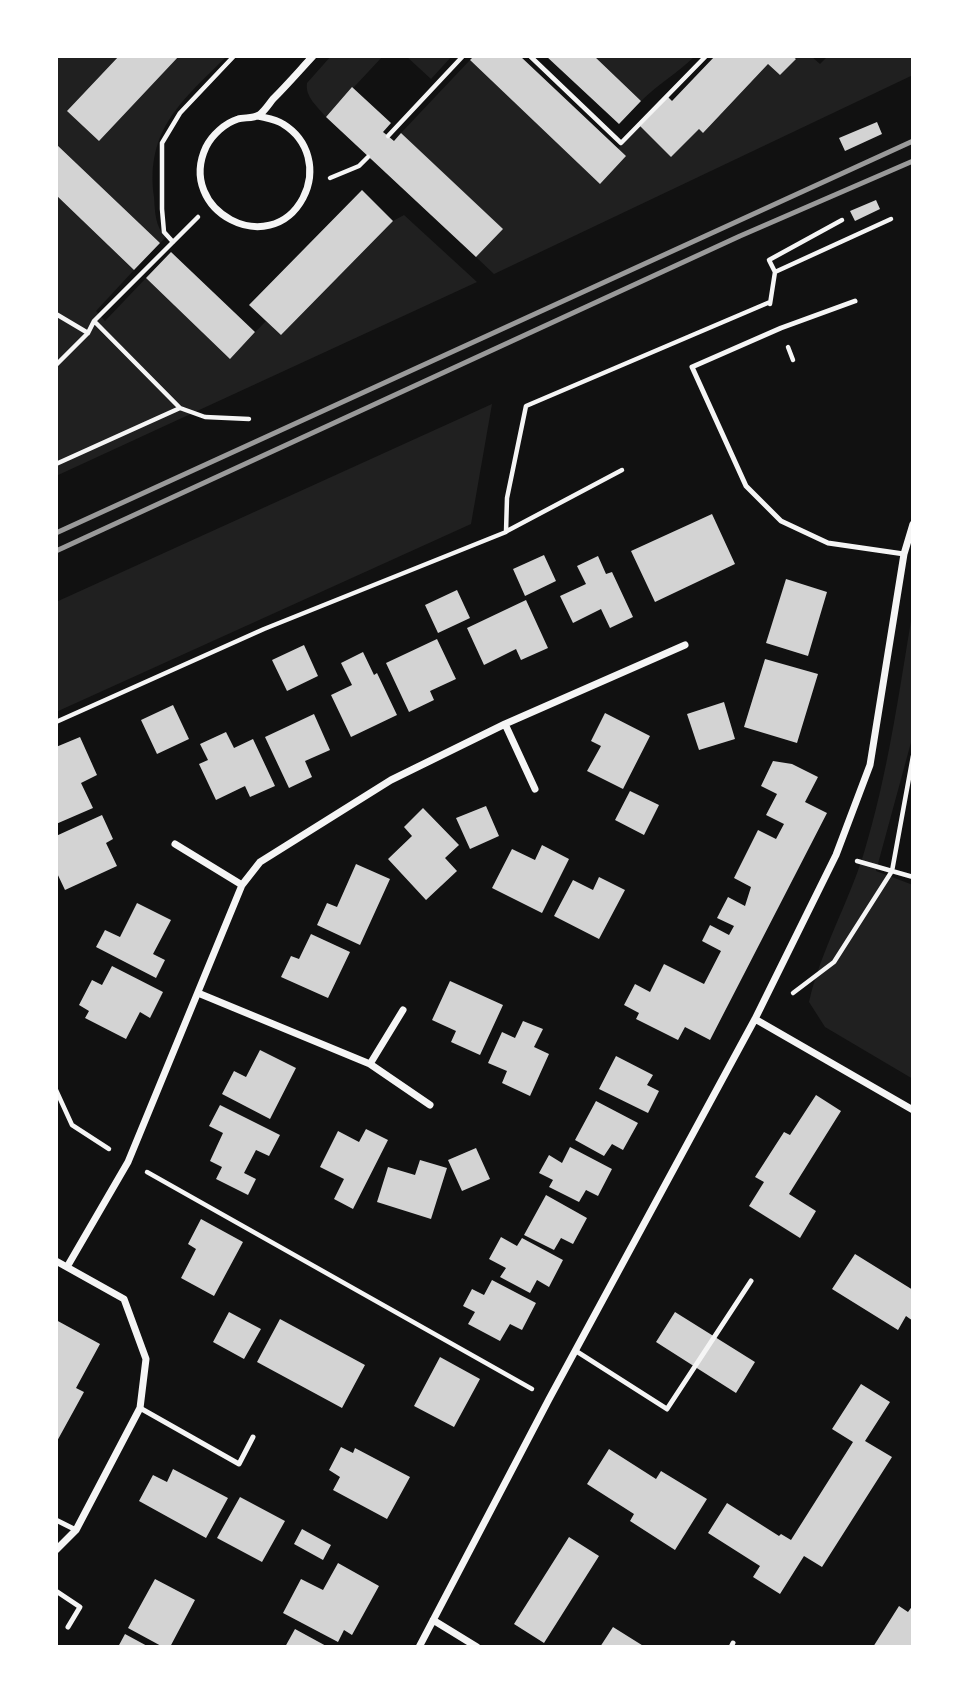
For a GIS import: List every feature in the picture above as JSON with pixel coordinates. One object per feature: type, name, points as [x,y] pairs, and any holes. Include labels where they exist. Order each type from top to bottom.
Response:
[{"type":"street","points":[[258,116],[313,56]]},
{"type":"street","points":[[258,116],[282,122],[301,138],[310,161],[309,186],[298,208],[278,223],[253,228],[229,221],[211,204],[202,186],[201,166],[206,146],[219,130],[237,119],[258,116]]},
{"type":"street","points":[[419,1647],[549,1399],[755,1019],[836,855],[870,765],[904,554],[913,524]]},
{"type":"street","points":[[67,1267],[128,1161],[242,885],[260,862],[391,780],[505,724],[685,645]]},
{"type":"street","points":[[505,724],[534,789]]},
{"type":"street","points":[[175,844],[242,885]]},
{"type":"street","points":[[198,993],[370,1064],[430,1105]]},
{"type":"street","points":[[370,1064],[403,1010]]},
{"type":"street","points":[[755,1019],[913,1110]]},
{"type":"street","points":[[56,1261],[124,1299],[146,1359],[140,1408],[76,1530],[56,1550]]},
{"type":"street","points":[[433,1620],[477,1647]]},
{"type":"lane","points":[[855,300],[781,328],[692,367],[746,486],[781,521],[828,543],[904,554]]},
{"type":"lane","points":[[576,1351],[667,1409],[751,1281]]},
{"type":"lane","points":[[140,1408],[239,1464],[253,1437]]},
{"type":"lane","points":[[56,1520],[76,1530]]},
{"type":"lane","points":[[56,1591],[80,1607],[68,1627]]},
{"type":"path","points":[[173,242],[164,232],[160,174],[162,143],[180,113],[234,56]]},
{"type":"path","points":[[388,136],[463,56]]},
{"type":"path","points":[[530,56],[621,143],[706,56]]},
{"type":"path","points":[[309,186],[359,166],[368,157]]},
{"type":"path","points":[[56,365],[88,333],[94,321],[211,204]]},
{"type":"path","points":[[775,272],[891,219]]},
{"type":"path","points":[[506,532],[507,498],[526,406],[770,302],[775,272],[769,260],[842,220]]},
{"type":"path","points":[[56,314],[88,333]]},
{"type":"path","points":[[94,321],[180,408],[205,417],[249,419]]},
{"type":"path","points":[[56,464],[180,408]]},
{"type":"path","points":[[56,722],[264,629],[506,532],[622,470]]},
{"type":"path","points":[[789,996],[834,962],[892,871],[913,756]]},
{"type":"path","points":[[836,855],[913,877]]},
{"type":"path","points":[[56,1090],[72,1125],[128,1161],[549,1399]]},
{"type":"shaded area","points":[[56,56],[227,56],[182,102],[162,134],[155,152],[153,173],[156,218],[166,237],[160,243],[56,144]]},
{"type":"shaded area","points":[[331,56],[383,56],[326,117],[310,97],[307,83]]},
{"type":"shaded area","points":[[406,56],[452,56],[431,79]]},
{"type":"shaded area","points":[[594,56],[695,56],[641,101]]},
{"type":"shaded area","points":[[792,56],[811,56],[820,64],[828,56],[913,56],[913,75],[494,274],[476,257],[502,229],[401,133],[470,60],[600,183],[618,149],[640,126],[672,156],[699,129],[703,133],[768,64],[780,75],[795,59]]},
{"type":"shaded area","points":[[56,195],[134,270],[96,311],[105,321],[146,278],[230,358],[266,321],[281,335],[393,221],[404,215],[477,282],[56,476]]},
{"type":"shaded area","points":[[492,404],[471,524],[56,712],[56,602]]},
{"type":"shaded area","points":[[913,609],[913,735],[876,871],[913,885],[913,1079],[825,1027],[809,1002],[820,964],[857,874],[872,826],[892,733]]},
{"type":"building","points":[[119,56],[179,56],[99,141],[67,111]]},
{"type":"building","points":[[474,56],[520,56],[626,156],[600,184],[470,60]]},
{"type":"building","points":[[546,56],[594,56],[641,101],[619,124]]},
{"type":"building","points":[[715,56],[792,56],[796,59],[780,75],[768,64],[703,133],[699,129],[671,157],[640,126],[668,97],[672,101]]},
{"type":"building","points":[[352,87],[391,123],[383,132],[394,141],[401,133],[503,229],[476,257],[326,117]]},
{"type":"building","points":[[877,122],[882,134],[845,151],[839,138]]},
{"type":"building","points":[[56,144],[160,243],[134,270],[56,195]]},
{"type":"building","points":[[362,190],[393,221],[281,335],[249,305]]},
{"type":"building","points":[[876,200],[880,209],[855,221],[850,211]]},
{"type":"building","points":[[171,252],[255,332],[230,359],[146,278]]},
{"type":"building","points":[[712,514],[735,564],[655,602],[631,551]]},
{"type":"building","points":[[544,555],[556,581],[525,596],[513,569]]},
{"type":"building","points":[[598,556],[606,574],[612,572],[633,617],[610,628],[601,609],[573,623],[560,596],[586,584],[577,566]]},
{"type":"building","points":[[786,579],[827,592],[808,656],[766,643]]},
{"type":"building","points":[[457,590],[470,618],[438,633],[425,605]]},
{"type":"building","points":[[526,600],[548,648],[521,660],[516,649],[484,665],[467,628]]},
{"type":"building","points":[[437,639],[456,679],[430,691],[434,700],[409,712],[386,663]]},
{"type":"building","points":[[304,645],[318,676],[287,691],[272,660]]},
{"type":"building","points":[[363,652],[374,675],[377,673],[397,715],[351,737],[331,695],[352,685],[341,663]]},
{"type":"building","points":[[765,659],[818,674],[797,743],[744,727]]},
{"type":"building","points":[[724,702],[735,739],[699,750],[687,714]]},
{"type":"building","points":[[173,705],[189,739],[157,754],[141,720]]},
{"type":"building","points":[[605,713],[650,736],[623,789],[587,771],[601,746],[591,741]]},
{"type":"building","points":[[314,714],[330,750],[305,761],[312,777],[289,788],[265,737]]},
{"type":"building","points":[[226,732],[234,748],[253,739],[275,786],[250,797],[245,786],[216,800],[199,764],[208,760],[200,744]]},
{"type":"building","points":[[80,737],[97,775],[81,783],[93,808],[56,824],[56,747]]},
{"type":"building","points":[[773,761],[792,764],[818,777],[805,802],[827,813],[710,1040],[685,1027],[678,1040],[636,1019],[639,1013],[624,1005],[635,984],[650,992],[664,964],[704,984],[721,951],[702,941],[710,925],[729,935],[734,926],[717,918],[728,897],[745,906],[751,887],[734,878],[758,830],[776,839],[784,824],[766,815],[777,794],[761,786]]},
{"type":"building","points":[[630,791],[659,805],[644,835],[615,820]]},
{"type":"building","points":[[486,806],[499,836],[470,849],[456,818]]},
{"type":"building","points":[[423,808],[459,845],[445,858],[457,871],[426,900],[388,859],[412,836],[404,827]]},
{"type":"building","points":[[102,815],[113,839],[106,843],[117,866],[65,890],[56,871],[56,836]]},
{"type":"building","points":[[542,845],[569,859],[542,913],[492,888],[512,849],[535,860]]},
{"type":"building","points":[[356,864],[390,879],[360,945],[317,925],[327,903],[337,907]]},
{"type":"building","points":[[599,877],[625,890],[599,939],[554,916],[573,880],[593,890]]},
{"type":"building","points":[[137,903],[171,920],[153,954],[165,960],[156,978],[96,947],[105,930],[120,937]]},
{"type":"building","points":[[311,934],[350,952],[328,998],[281,977],[291,956],[299,959]]},
{"type":"building","points":[[112,966],[163,992],[150,1018],[140,1012],[126,1039],[85,1018],[89,1011],[79,1005],[92,980],[102,985]]},
{"type":"building","points":[[450,981],[503,1005],[480,1055],[451,1042],[456,1031],[432,1020]]},
{"type":"building","points":[[523,1021],[543,1029],[534,1047],[549,1054],[530,1096],[502,1083],[507,1071],[488,1063],[502,1032],[515,1038]]},
{"type":"building","points":[[260,1050],[296,1068],[270,1119],[222,1094],[234,1071],[246,1077]]},
{"type":"building","points":[[616,1056],[653,1075],[647,1085],[659,1091],[648,1113],[599,1089]]},
{"type":"building","points":[[816,1095],[841,1111],[789,1194],[816,1211],[800,1238],[749,1206],[764,1182],[755,1177],[784,1132],[790,1135]]},
{"type":"building","points":[[596,1101],[638,1123],[623,1150],[612,1144],[604,1156],[575,1140]]},
{"type":"building","points":[[220,1105],[280,1135],[269,1156],[256,1150],[244,1173],[256,1179],[248,1195],[216,1179],[222,1167],[210,1161],[223,1133],[209,1126]]},
{"type":"building","points":[[366,1129],[388,1140],[353,1209],[334,1199],[344,1179],[320,1167],[338,1131],[359,1142]]},
{"type":"building","points":[[570,1147],[612,1169],[598,1196],[586,1190],[579,1202],[549,1187],[553,1180],[539,1173],[549,1155],[562,1163]]},
{"type":"building","points":[[476,1148],[490,1179],[462,1191],[448,1160]]},
{"type":"building","points":[[420,1160],[447,1168],[431,1219],[377,1202],[388,1167],[415,1175]]},
{"type":"building","points":[[546,1195],[587,1218],[573,1244],[561,1238],[554,1250],[524,1235]]},
{"type":"building","points":[[201,1219],[243,1242],[214,1296],[181,1278],[196,1249],[188,1244]]},
{"type":"building","points":[[501,1237],[517,1246],[522,1238],[563,1260],[549,1287],[537,1280],[530,1293],[500,1277],[506,1268],[489,1259]]},
{"type":"building","points":[[855,1254],[913,1290],[913,1321],[906,1316],[898,1330],[832,1289]]},
{"type":"building","points":[[492,1280],[536,1303],[522,1330],[510,1324],[500,1341],[468,1324],[475,1312],[463,1306],[472,1289],[484,1295]]},
{"type":"building","points":[[229,1312],[261,1329],[244,1359],[213,1342]]},
{"type":"building","points":[[675,1312],[755,1362],[736,1393],[656,1342]]},
{"type":"building","points":[[280,1319],[365,1365],[342,1408],[257,1362]]},
{"type":"building","points":[[56,1320],[100,1344],[76,1388],[84,1392],[56,1443]]},
{"type":"building","points":[[440,1357],[480,1379],[454,1427],[414,1406]]},
{"type":"building","points":[[861,1384],[890,1402],[865,1441],[892,1457],[822,1567],[804,1556],[780,1594],[753,1577],[760,1566],[708,1533],[727,1503],[779,1536],[781,1534],[791,1540],[853,1442],[832,1429]]},
{"type":"building","points":[[341,1447],[353,1453],[355,1448],[410,1477],[387,1519],[333,1490],[340,1477],[329,1470]]},
{"type":"building","points":[[609,1449],[656,1479],[661,1471],[707,1499],[675,1550],[630,1521],[634,1514],[587,1484]]},
{"type":"building","points":[[173,1469],[228,1498],[206,1538],[139,1501],[153,1475],[167,1482]]},
{"type":"building","points":[[240,1497],[285,1521],[262,1562],[217,1538]]},
{"type":"building","points":[[302,1529],[331,1545],[323,1560],[294,1544]]},
{"type":"building","points":[[569,1537],[599,1556],[544,1643],[514,1624]]},
{"type":"building","points":[[338,1563],[379,1586],[352,1635],[344,1630],[338,1642],[283,1613],[301,1579],[323,1590]]},
{"type":"building","points":[[155,1579],[195,1600],[170,1647],[163,1647],[128,1628]]},
{"type":"building","points":[[913,1605],[913,1647],[873,1647],[899,1606],[908,1612]]},
{"type":"building","points":[[613,1627],[645,1647],[600,1647]]},
{"type":"building","points":[[295,1629],[328,1647],[285,1647]]},
{"type":"building","points":[[125,1634],[149,1647],[118,1647]]},
{"type":"railway","points":[[56,533],[913,141]]},
{"type":"railway","points":[[56,551],[740,236],[913,161]]}]
